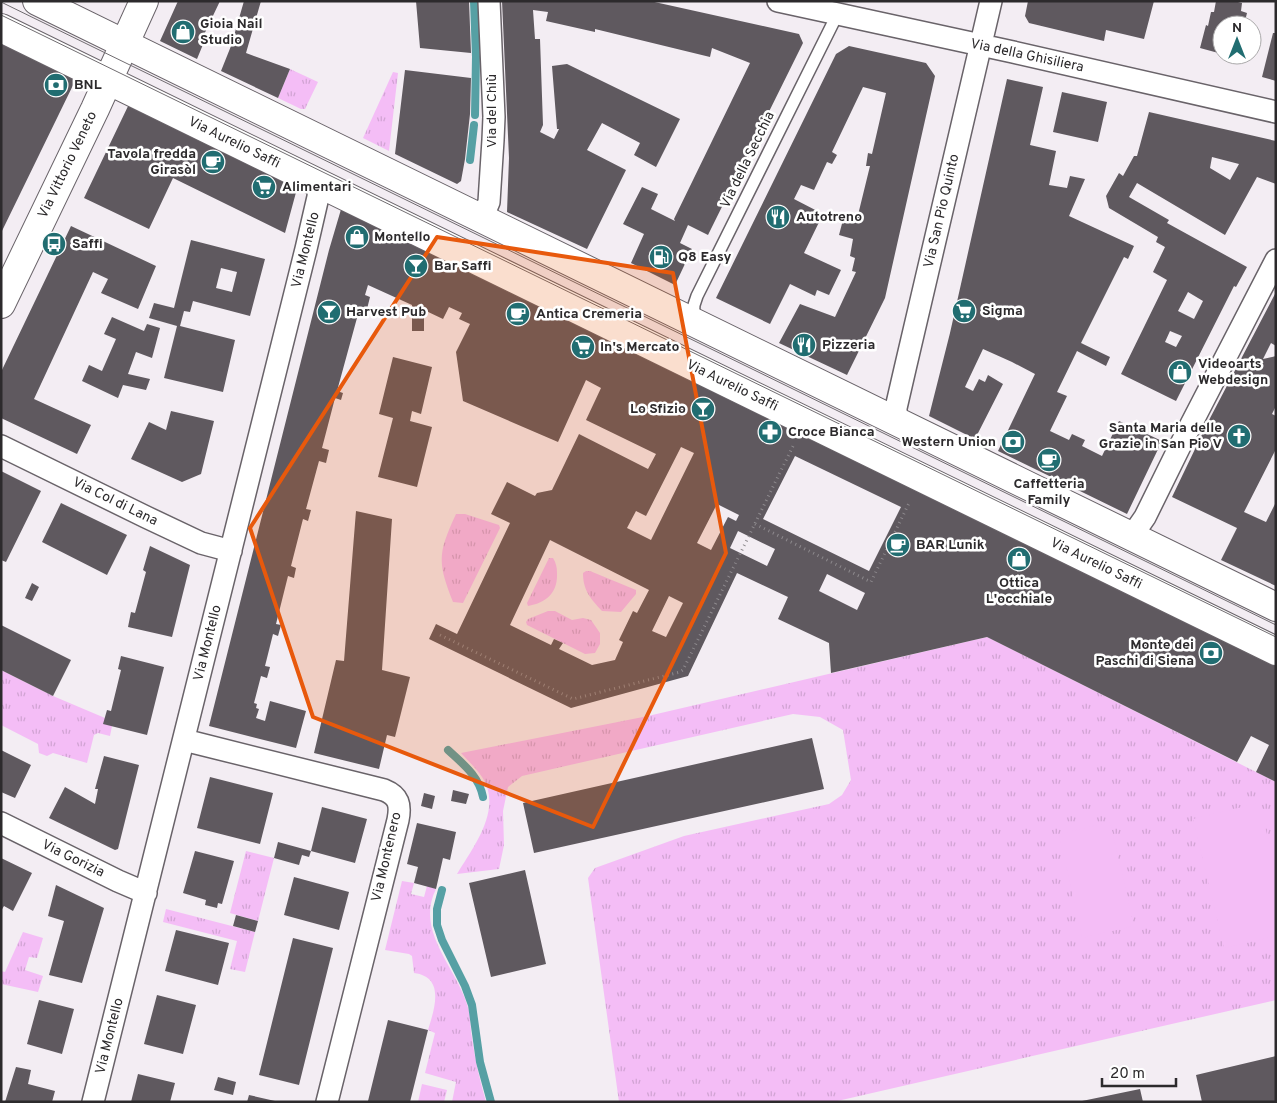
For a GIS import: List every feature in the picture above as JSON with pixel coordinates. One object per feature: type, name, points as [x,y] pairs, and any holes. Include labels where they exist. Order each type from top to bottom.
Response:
[{"type":"street","points":[[37,1],[1276,607]]},
{"type":"street","points":[[108,81],[144,1]]},
{"type":"street","name":"Via del Chiù","points":[[481,218],[489,202],[494,117],[489,1]]},
{"type":"street","name":"Via della Ghisiliera","points":[[778,1],[1276,112]]},
{"type":"street","name":"Via San Pio Quinto","points":[[896,421],[896,408],[991,1]]},
{"type":"street","name":"Via Aurelio Saffi","points":[[1,28],[1276,651]]},
{"type":"street","name":"Via Vittorio Veneto","points":[[1,304],[108,81]]},
{"type":"street","name":"Via Montello","points":[[93,1102],[314,216],[318,197],[318,184]]},
{"type":"street","points":[[1128,534],[1136,530],[1145,517],[1276,260]]},
{"type":"street","name":"Via Col di Lana","points":[[1,446],[154,521],[201,542],[231,551]]},
{"type":"street","name":"Via Montenero","points":[[184,740],[384,790],[390,792],[398,800],[398,820],[327,1102]]},
{"type":"street","name":"Via Gorizia","points":[[1,823],[146,893]]},
{"type":"lane","name":"Via della Secchia","points":[[692,321],[697,296],[837,15]]},
{"type":"path","points":[[440,635],[573,699],[680,672],[683,670],[795,443]]},
{"type":"path","points":[[754,524],[871,582],[911,500]]},
{"type":"highlighted area","points":[[437,237],[673,273],[726,553],[593,827],[313,717],[250,528]]},
{"type":"green space","points":[[290,69],[318,82],[305,109],[301,109],[278,98]]},
{"type":"green space","points":[[393,72],[398,73],[389,151],[363,138]]},
{"type":"green space","points":[[456,514],[465,514],[499,525],[500,528],[463,603],[453,602],[442,567],[443,548]]},
{"type":"green space","points":[[549,558],[553,558],[557,571],[557,580],[553,591],[545,600],[528,606],[527,603]]},
{"type":"green space","points":[[586,571],[636,590],[636,594],[621,612],[602,611],[591,598],[584,585],[583,573]]},
{"type":"green space","points":[[548,611],[555,611],[572,620],[583,618],[591,620],[600,633],[600,644],[595,653],[585,654],[527,625],[528,619]]},
{"type":"green space","points":[[987,637],[1276,782],[1276,1000],[833,1102],[619,1102],[588,878],[595,868],[684,836],[829,804],[842,795],[851,780],[843,730],[820,717],[793,714],[522,776],[508,787],[503,811],[504,845],[499,869],[457,874],[484,827],[489,802],[488,789],[482,777],[461,753],[648,716]]},
{"type":"green space","points":[[1,670],[53,696],[105,718],[112,726],[110,736],[98,733],[94,735],[87,763],[53,753],[47,756],[39,753],[38,744],[1,725]]},
{"type":"green space","points":[[1259,803],[1276,870],[1276,936],[1224,948],[1193,819]]},
{"type":"green space","points":[[1110,822],[1134,926],[1082,938],[1059,834]]},
{"type":"green space","points":[[246,851],[274,858],[258,921],[230,913]]},
{"type":"green space","points":[[402,881],[414,883],[411,894],[424,897],[427,886],[436,889],[431,905],[430,921],[440,951],[457,980],[469,1011],[471,1035],[486,1102],[452,1102],[456,1082],[425,1073],[435,1033],[428,1030],[435,1004],[434,988],[431,981],[424,976],[414,973],[412,956],[385,950]]},
{"type":"green space","points":[[166,909],[255,932],[245,972],[230,969],[237,941],[163,922]]},
{"type":"green space","points":[[23,932],[43,938],[37,958],[29,957],[25,970],[43,976],[38,992],[1,984],[1,971],[5,972]]},
{"type":"green space","points":[[422,1084],[447,1090],[444,1102],[418,1102]]},
{"type":"building","points":[[178,1],[220,1],[201,41],[204,42],[197,59],[160,41]]},
{"type":"building","points":[[244,1],[261,1],[246,53],[290,69],[278,98],[221,71],[231,46]]},
{"type":"building","points":[[416,1],[469,1],[471,53],[420,48]]},
{"type":"building","points":[[502,1],[650,1],[799,34],[803,43],[708,235],[688,225],[680,243],[692,249],[675,285],[631,263],[644,234],[623,224],[642,187],[658,194],[651,209],[675,221],[674,219],[750,63],[712,48],[710,57],[595,29],[595,32],[546,21],[548,12],[533,10],[535,39],[540,39],[543,125],[540,132],[554,139],[559,129],[557,129],[552,66],[567,64],[680,119],[656,167],[634,155],[640,143],[602,123],[587,150],[626,170],[587,249],[507,212],[509,158]]},
{"type":"building","points":[[1028,1],[1154,1],[1144,39],[1106,30],[1104,41],[1029,23],[1025,16]]},
{"type":"building","points":[[1216,1],[1234,1],[1242,3],[1241,11],[1247,13],[1246,15],[1212,15],[1212,51],[1200,48],[1211,12],[1214,12]]},
{"type":"building","points":[[1273,33],[1276,33],[1276,81],[1262,77]]},
{"type":"building","points":[[1,39],[77,77],[1,233]]},
{"type":"building","points":[[849,46],[926,63],[935,76],[885,298],[847,375],[779,343],[800,304],[835,317],[856,272],[852,271],[855,258],[850,256],[853,239],[839,235],[844,216],[857,219],[870,166],[866,166],[868,153],[872,154],[886,93],[863,87],[832,152],[837,155],[832,164],[827,162],[814,190],[801,185],[794,199],[823,214],[804,253],[841,270],[829,295],[817,290],[815,296],[790,284],[770,324],[716,298],[836,54]]},
{"type":"building","points":[[405,70],[471,78],[470,114],[465,159],[461,181],[457,184],[395,154]]},
{"type":"building","points":[[1007,79],[1043,87],[1030,145],[1056,151],[1049,185],[1067,188],[1070,176],[1085,179],[1069,216],[1134,246],[1128,259],[1124,257],[1081,343],[1110,357],[1106,366],[1077,351],[1057,392],[1067,396],[1050,431],[1069,440],[1072,434],[1085,440],[1082,446],[1102,456],[1119,421],[1162,441],[1127,514],[998,451],[1035,374],[1012,362],[983,349],[965,387],[973,391],[979,379],[985,382],[988,375],[1003,384],[975,439],[929,416],[950,333]]},
{"type":"building","points":[[1062,92],[1107,102],[1098,142],[1053,132]]},
{"type":"building","points":[[130,102],[298,185],[285,233],[173,178],[149,229],[84,198]]},
{"type":"building","points":[[1149,112],[1276,141],[1276,184],[1257,177],[1225,235],[1137,183],[1129,197],[1169,220],[1167,223],[1247,267],[1236,287],[1234,286],[1176,401],[1121,374],[1167,280],[1153,272],[1165,247],[1156,242],[1158,237],[1109,208],[1106,196],[1119,173],[1123,176],[1134,156],[1137,156]],"holes":[[[1212,157],[1239,164],[1230,180],[1210,168]],[[1188,292],[1203,301],[1194,319],[1178,311]],[[1170,331],[1182,336],[1176,347],[1165,342]]]},
{"type":"building","points":[[342,206],[1276,662],[1276,782],[1256,772],[1269,745],[1251,736],[1237,762],[987,637],[831,673],[829,643],[778,619],[788,597],[737,573],[688,676],[571,708],[429,639],[436,624],[457,634],[510,523],[491,514],[507,482],[535,496],[537,493],[552,490],[579,434],[648,469],[656,454],[586,420],[601,388],[586,380],[558,442],[463,401],[456,352],[470,324],[459,319],[462,313],[449,307],[443,319],[424,310],[424,331],[412,331],[412,305],[368,285],[365,295],[370,297],[367,309],[360,307],[337,391],[343,393],[341,400],[335,398],[322,448],[329,450],[326,463],[319,461],[306,509],[311,510],[308,521],[303,519],[291,566],[296,568],[294,578],[288,576],[276,624],[281,625],[278,636],[273,634],[265,666],[270,667],[267,678],[261,676],[254,703],[257,704],[256,708],[259,709],[256,718],[265,721],[270,701],[306,711],[296,748],[209,726],[329,250]],"holes":[[[681,447],[694,453],[651,540],[627,528],[636,511],[646,516]],[[795,456],[901,507],[869,571],[763,519]],[[717,504],[739,515],[736,521],[728,517],[711,550],[697,543]],[[738,531],[775,549],[767,566],[730,548]],[[550,540],[649,590],[637,613],[633,611],[619,640],[623,642],[615,660],[592,665],[559,649],[563,643],[554,639],[551,645],[510,625]],[[827,574],[865,593],[857,610],[819,591]],[[669,596],[683,603],[666,637],[652,631]]]},
{"type":"building","points":[[71,226],[156,266],[138,309],[101,293],[108,279],[93,272],[34,399],[91,425],[77,454],[1,418],[1,372]]},
{"type":"building","points":[[191,240],[265,259],[250,316],[193,301],[190,312],[184,311],[180,326],[235,340],[223,392],[164,378],[177,326],[149,318],[154,303],[174,308]],"holes":[[[221,268],[237,272],[232,292],[216,288]]]},
{"type":"building","name":"Santa Maria delle Grazie in San Pio V","points":[[1276,292],[1276,346],[1271,343],[1263,359],[1276,356],[1276,406],[1272,414],[1276,416],[1276,449],[1244,512],[1266,522],[1276,502],[1276,586],[1221,560],[1237,528],[1172,497],[1208,422]]},
{"type":"building","points":[[112,317],[144,331],[147,324],[160,328],[152,358],[136,352],[128,374],[150,379],[146,390],[123,385],[118,398],[82,381],[89,365],[102,371],[116,339],[104,334]]},
{"type":"building","points":[[393,357],[432,367],[421,414],[412,411],[410,421],[432,427],[417,487],[378,477],[393,418],[379,414]]},
{"type":"building","points":[[171,411],[214,421],[201,474],[182,482],[131,459],[149,422],[166,430]]},
{"type":"building","points":[[1,471],[41,491],[6,562],[1,560]]},
{"type":"building","points":[[61,503],[127,535],[107,575],[42,542]]},
{"type":"building","points":[[356,511],[392,519],[382,670],[410,677],[395,737],[387,735],[379,769],[314,753],[336,660],[344,661]]},
{"type":"building","points":[[150,546],[190,565],[172,637],[128,627],[131,612],[135,613],[146,572],[143,570]]},
{"type":"building","points":[[32,583],[39,587],[32,601],[25,598]]},
{"type":"building","points":[[1,625],[71,660],[53,696],[1,670]]},
{"type":"building","points":[[121,656],[164,667],[147,735],[103,724],[107,710],[111,711],[121,670],[118,669]]},
{"type":"building","points":[[812,738],[824,789],[534,853],[523,803]]},
{"type":"building","points":[[1,750],[31,765],[15,798],[1,792]]},
{"type":"building","points":[[104,756],[139,765],[118,849],[115,850],[49,818],[65,787],[95,804],[98,789],[95,789]]},
{"type":"building","points":[[210,777],[273,793],[260,844],[197,828]]},
{"type":"building","points":[[453,790],[469,794],[466,804],[451,801]]},
{"type":"building","points":[[424,793],[435,796],[432,809],[421,806]]},
{"type":"building","points":[[322,807],[367,819],[355,863],[311,851]]},
{"type":"building","points":[[417,823],[456,832],[450,860],[443,858],[436,889],[414,883],[418,867],[407,864]]},
{"type":"building","points":[[278,842],[311,851],[309,857],[302,855],[299,865],[274,858]]},
{"type":"building","points":[[195,851],[234,861],[222,904],[218,903],[217,908],[205,905],[206,900],[183,893]]},
{"type":"building","points":[[1,858],[32,873],[13,911],[4,906],[1,911]]},
{"type":"building","points":[[525,870],[546,964],[491,977],[469,883]]},
{"type":"building","points":[[294,877],[349,892],[339,930],[284,915]]},
{"type":"building","points":[[56,885],[104,908],[82,983],[49,975],[64,921],[48,916]]},
{"type":"building","points":[[236,915],[258,921],[255,932],[233,926]]},
{"type":"building","points":[[176,930],[229,943],[218,985],[165,971]]},
{"type":"building","points":[[293,938],[333,948],[299,1085],[259,1075]]},
{"type":"building","points":[[157,995],[196,1005],[183,1054],[144,1044]]},
{"type":"building","points":[[39,1000],[74,1009],[62,1054],[27,1044]]},
{"type":"building","points":[[388,1020],[428,1030],[410,1102],[368,1101]]},
{"type":"building","points":[[1276,1056],[1276,1102],[1202,1102],[1196,1075]]},
{"type":"building","points":[[16,1067],[31,1070],[28,1084],[55,1091],[52,1102],[5,1102]]},
{"type":"building","points":[[138,1074],[175,1083],[170,1102],[131,1102]]},
{"type":"building","points":[[218,1077],[236,1082],[233,1095],[214,1090]]},
{"type":"building","points":[[1140,1089],[1143,1102],[1082,1102],[1082,1101]]},
{"type":"building","points":[[249,1095],[275,1101],[275,1102],[247,1102]]},
{"type":"waterway","points":[[474,1],[476,57],[475,115]]},
{"type":"waterway","points":[[470,160],[474,125]]},
{"type":"waterway","points":[[448,750],[465,765],[474,777],[483,797]]},
{"type":"waterway","points":[[442,890],[437,909],[437,925],[472,1005],[480,1062],[491,1102]]},
{"type":"tram line","points":[[1,2],[1276,625]]},
{"type":"tram line","points":[[1,15],[1276,637]]},
{"type":"place","name":"Gioia Nail Studio","points":[[183,32]]},
{"type":"place","name":"BNL","points":[[56,85]]},
{"type":"place","name":"Tavola fredda Girasòl","points":[[213,162]]},
{"type":"place","name":"Alimentari","points":[[264,187]]},
{"type":"place","name":"Autotreno","points":[[778,217]]},
{"type":"place","name":"Montello","points":[[357,237]]},
{"type":"place","name":"Saffi","points":[[54,244]]},
{"type":"place","name":"Q8 Easy","points":[[661,257]]},
{"type":"place","name":"Bar Saffi","points":[[416,266]]},
{"type":"place","name":"Sigma","points":[[964,311]]},
{"type":"place","name":"Harvest Pub","points":[[329,312]]},
{"type":"place","name":"Antica Cremeria","points":[[518,314]]},
{"type":"place","name":"Pizzeria","points":[[804,345]]},
{"type":"place","name":"In's Mercato","points":[[583,347]]},
{"type":"place","name":"Videoarts Webdesign","points":[[1180,372]]},
{"type":"place","name":"Lo Sfizio","points":[[703,409]]},
{"type":"place","name":"Croce Bianca","points":[[770,432]]},
{"type":"place","name":"Santa Maria delle Grazie in San Pio V","points":[[1239,436]]},
{"type":"place","name":"Western Union","points":[[1013,442]]},
{"type":"place","name":"Caffetteria Family","points":[[1049,460]]},
{"type":"place","name":"BAR Lunik","points":[[898,545]]},
{"type":"place","name":"Ottica L'occhiale","points":[[1019,559]]},
{"type":"place","name":"Monte dei Paschi di Siena","points":[[1211,653]]}]
